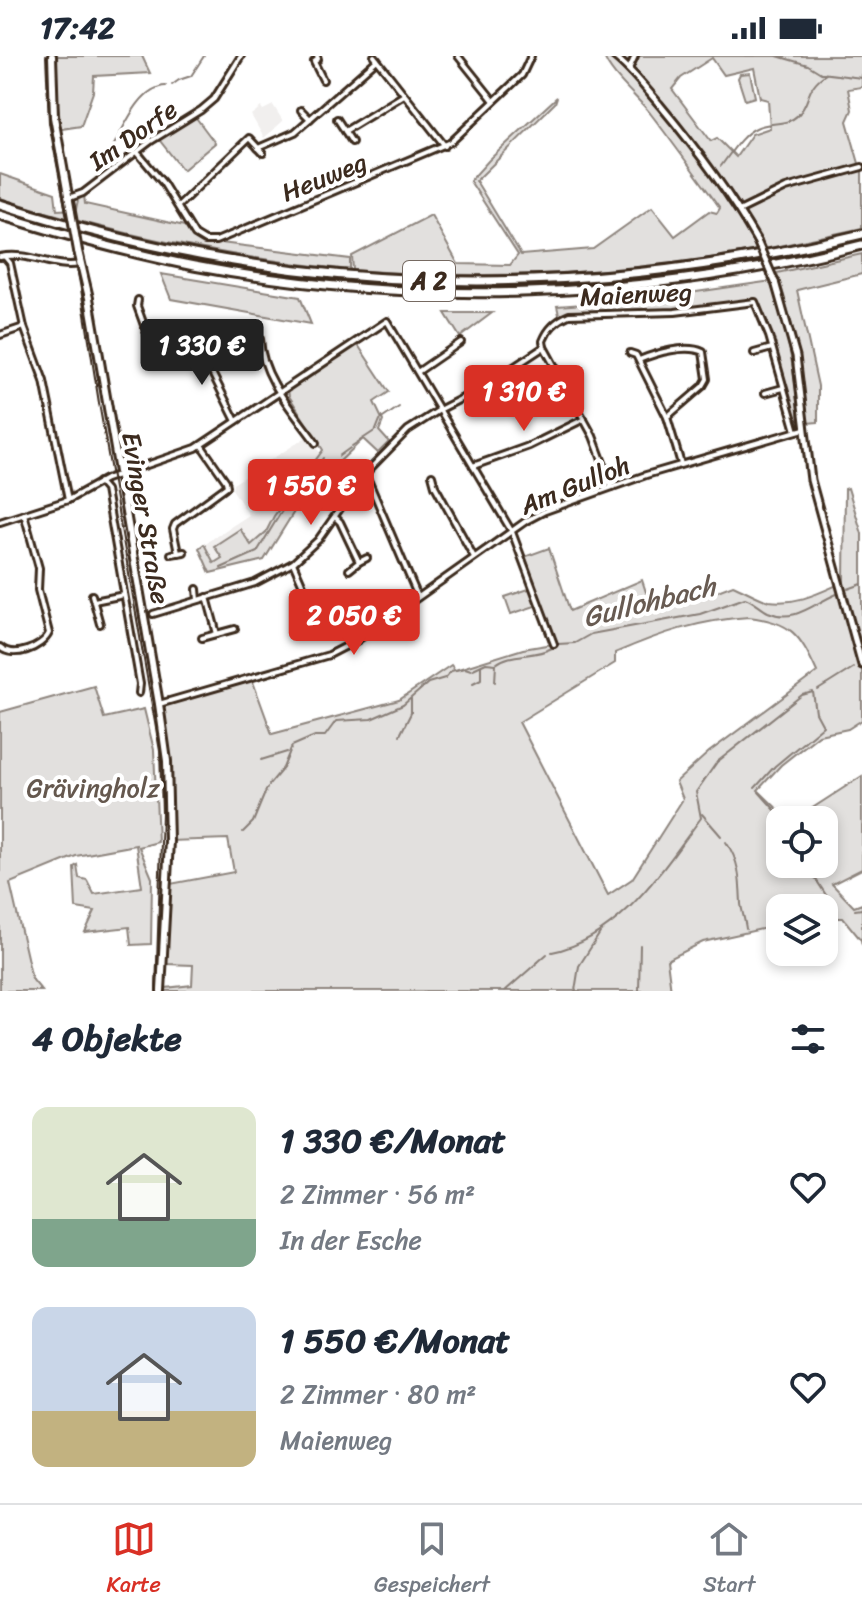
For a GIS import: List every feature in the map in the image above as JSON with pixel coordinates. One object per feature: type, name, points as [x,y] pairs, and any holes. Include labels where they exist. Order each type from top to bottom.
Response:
[{"type":"highway","name":"A 2","points":[[0,204],[124,239],[215,258],[308,272],[449,282],[545,281],[636,275],[771,255],[862,234]]},
{"type":"highway","name":"A 2","points":[[0,215],[94,242],[206,268],[345,287],[434,292],[550,292],[652,284],[762,267],[862,245]]},
{"type":"main road","name":"Evinger Straße","points":[[52,56],[54,117],[89,298],[167,761],[169,811],[161,991]]},
{"type":"street","name":"Im Dorfe","points":[[69,198],[83,193],[137,152],[201,110],[214,99],[241,56]]},
{"type":"street","points":[[323,80],[314,62],[326,56]]},
{"type":"street","points":[[458,56],[494,102]]},
{"type":"street","name":"Heuweg","points":[[137,152],[163,183],[195,235],[205,241],[216,241],[445,146],[522,75],[531,56]]},
{"type":"street","points":[[614,56],[629,69],[697,150],[757,241],[775,282],[796,356],[811,480],[862,665]]},
{"type":"street","points":[[629,69],[635,56]]},
{"type":"street","points":[[258,148],[295,132],[375,58],[445,146]]},
{"type":"street","points":[[345,131],[404,95]]},
{"type":"street","points":[[301,110],[310,119]]},
{"type":"street","points":[[337,119],[352,142]]},
{"type":"street","points":[[178,206],[249,138],[263,153]]},
{"type":"street","points":[[739,211],[786,188],[862,167]]},
{"type":"street","points":[[2,257],[16,254],[64,265],[80,264]]},
{"type":"street","points":[[2,257],[10,263],[24,327],[44,381],[68,500]]},
{"type":"street","points":[[138,300],[137,306],[153,350],[159,351],[192,338]]},
{"type":"street","name":"Maienweg","points":[[153,614],[262,581],[293,563],[318,540],[363,476],[408,430],[492,382],[544,347],[543,341],[550,328],[569,315],[675,312],[755,302],[772,348]]},
{"type":"street","points":[[0,522],[68,500],[99,482],[188,452],[387,321],[512,532],[554,644]]},
{"type":"street","points":[[0,335],[24,327]]},
{"type":"street","points":[[189,327],[236,421]]},
{"type":"street","points":[[260,339],[267,368],[279,392],[316,443]]},
{"type":"street","points":[[419,371],[461,342]]},
{"type":"street","points":[[544,347],[584,419],[612,487]]},
{"type":"street","points":[[639,360],[660,353],[696,348],[703,352],[707,379],[667,417]]},
{"type":"street","points":[[754,353],[772,348],[796,431]]},
{"type":"street","points":[[630,353],[639,360],[667,417],[681,465]]},
{"type":"street","points":[[765,393],[783,388]]},
{"type":"street","points":[[473,466],[529,446],[584,419]]},
{"type":"street","name":"Am Gulloh","points":[[159,704],[329,655],[358,640],[535,516],[612,487],[804,429]]},
{"type":"street","points":[[178,553],[173,529],[175,524],[227,486],[201,445]]},
{"type":"street","points":[[432,475],[474,557]]},
{"type":"street","points":[[363,476],[369,482],[418,598]]},
{"type":"street","name":"Evinger Straße","points":[[99,482],[106,490],[140,684],[139,693]]},
{"type":"street","points":[[0,647],[4,652],[13,653],[39,645],[49,633],[38,590],[39,568],[24,514]]},
{"type":"street","points":[[335,517],[359,562]]},
{"type":"street","points":[[171,554],[184,552]]},
{"type":"street","points":[[349,570],[367,558]]},
{"type":"street","points":[[293,563],[316,616]]},
{"type":"street","points":[[197,589],[198,600]]},
{"type":"street","points":[[100,624],[93,598],[124,595]]},
{"type":"street","points":[[207,597],[217,634]]},
{"type":"street","points":[[202,638],[235,629]]},
{"type":"shaded area","points":[[273,105],[283,121],[264,138],[251,115],[261,107],[263,110]]},
{"type":"shaded area","points":[[308,436],[320,453],[274,516],[266,532],[251,545],[214,564],[204,544],[249,515],[232,489],[233,484]]},
{"type":"green space","points":[[57,56],[142,56],[150,73],[94,76],[93,92],[81,126],[61,129]]},
{"type":"green space","points":[[604,56],[862,56],[862,87],[848,89],[852,110],[847,121],[860,167],[788,185],[754,203],[786,190],[862,169],[862,228],[765,249],[741,214],[756,250],[706,259],[555,274],[454,275],[353,270],[352,256],[431,215],[458,264],[510,265],[518,255],[470,181],[557,97],[555,103],[476,181],[521,255],[593,249],[652,207],[675,236],[709,211],[717,213],[720,208],[650,113]],"holes":[[[712,58],[724,75],[754,68],[760,98],[768,100],[770,128],[752,134],[736,157],[717,138],[711,141],[672,89],[681,78]]]},
{"type":"green space","points":[[750,73],[755,97],[745,100],[738,78],[740,74]]},
{"type":"green space","points":[[194,115],[215,143],[183,170],[157,137]]},
{"type":"green space","points":[[0,174],[55,193],[57,210],[76,209],[78,200],[84,195],[85,204],[189,227],[205,241],[350,259],[350,270],[217,252],[86,223],[0,198]]},
{"type":"green space","points":[[862,254],[862,274],[797,290],[818,386],[818,422],[807,423],[797,347],[777,273]]},
{"type":"green space","points":[[161,274],[300,297],[311,324],[171,299]]},
{"type":"green space","points":[[770,282],[786,334],[799,424],[793,424],[769,336],[755,302],[675,312],[576,315],[560,319],[557,306],[641,300]]},
{"type":"green space","points":[[445,313],[492,313],[460,337]]},
{"type":"green space","points":[[356,342],[389,392],[374,402],[383,421],[379,431],[389,442],[378,453],[363,439],[313,487],[314,494],[297,507],[264,560],[210,573],[199,548],[204,544],[214,563],[222,558],[214,546],[240,529],[251,545],[266,532],[274,516],[323,450],[288,390]]},
{"type":"green space","points":[[848,488],[862,534],[862,720],[848,729],[819,735],[781,765],[758,790],[775,806],[766,806],[766,878],[838,878],[838,806],[816,806],[862,776],[862,869],[832,884],[854,907],[862,904],[862,945],[843,918],[838,918],[838,894],[766,894],[766,928],[703,942],[667,960],[671,991],[166,991],[166,988],[192,985],[193,965],[166,964],[165,885],[234,872],[228,839],[169,841],[159,704],[252,679],[272,734],[399,700],[451,665],[455,670],[523,649],[553,644],[541,604],[511,614],[505,597],[535,587],[524,557],[549,548],[570,611],[642,580],[651,607],[697,599],[733,585],[769,601],[789,601],[808,597],[844,582],[845,489]],"holes":[[[749,617],[775,623],[799,639],[817,672],[709,752],[676,782],[683,799],[632,879],[608,895],[519,722],[615,663],[615,653],[632,646],[713,621]]]},
{"type":"green space","name":"Grävingholz","points":[[94,686],[104,718],[144,709],[154,750],[158,842],[139,847],[152,878],[151,944],[131,945],[129,927],[85,932],[95,911],[76,908],[74,867],[77,865],[79,878],[87,880],[94,894],[142,887],[136,845],[76,856],[10,883],[32,979],[42,991],[0,991],[0,712]]},
{"type":"waterway","points":[[172,85],[191,76],[204,56]]},
{"type":"waterway","points":[[746,56],[755,56]]},
{"type":"waterway","points":[[777,56],[808,65],[821,73],[862,78]]},
{"type":"waterway","points":[[721,166],[751,131],[788,121],[798,115],[814,84],[826,74]]},
{"type":"waterway","points":[[104,161],[129,116],[145,95],[166,86]]},
{"type":"waterway","points":[[352,446],[376,430],[380,420],[399,407]]},
{"type":"waterway","points":[[339,456],[350,448]]},
{"type":"waterway","points":[[221,568],[257,552],[283,509],[323,458]]},
{"type":"waterway","name":"Gullohbach","points":[[848,589],[862,584]]},
{"type":"waterway","name":"Gullohbach","points":[[558,644],[575,643],[591,634],[700,614],[745,598],[768,612],[787,616],[837,594]]},
{"type":"waterway","name":"Gullohbach","points":[[269,785],[283,768],[292,746],[315,736],[325,736],[336,721],[371,719],[403,705],[428,683],[445,678],[451,671],[471,670],[486,663],[496,664],[508,658],[552,648]]},
{"type":"waterway","points":[[495,682],[496,664]]},
{"type":"waterway","points":[[473,683],[481,679],[481,666]]},
{"type":"waterway","points":[[818,690],[853,668]]},
{"type":"waterway","points":[[552,952],[576,944],[619,917],[655,880],[701,818],[696,792],[717,762],[802,695],[813,692],[816,713],[823,726],[775,766],[755,788]]},
{"type":"waterway","points":[[400,735],[411,713],[411,699]]},
{"type":"waterway","points":[[261,760],[287,752]]},
{"type":"waterway","name":"Gullohbach","points":[[243,832],[253,822],[267,788]]},
{"type":"waterway","points":[[759,792],[772,806]]},
{"type":"waterway","points":[[702,814],[721,836]]},
{"type":"waterway","points":[[726,842],[738,872],[746,929]]},
{"type":"waterway","points":[[815,878],[825,894]]},
{"type":"waterway","points":[[855,910],[862,909]]},
{"type":"waterway","points":[[575,991],[579,966],[600,933]]},
{"type":"waterway","points":[[639,991],[640,945]]},
{"type":"waterway","points":[[505,991],[547,954]]},
{"type":"tram line","points":[[46,56],[49,123],[81,289],[160,751],[162,813],[156,991]]}]
